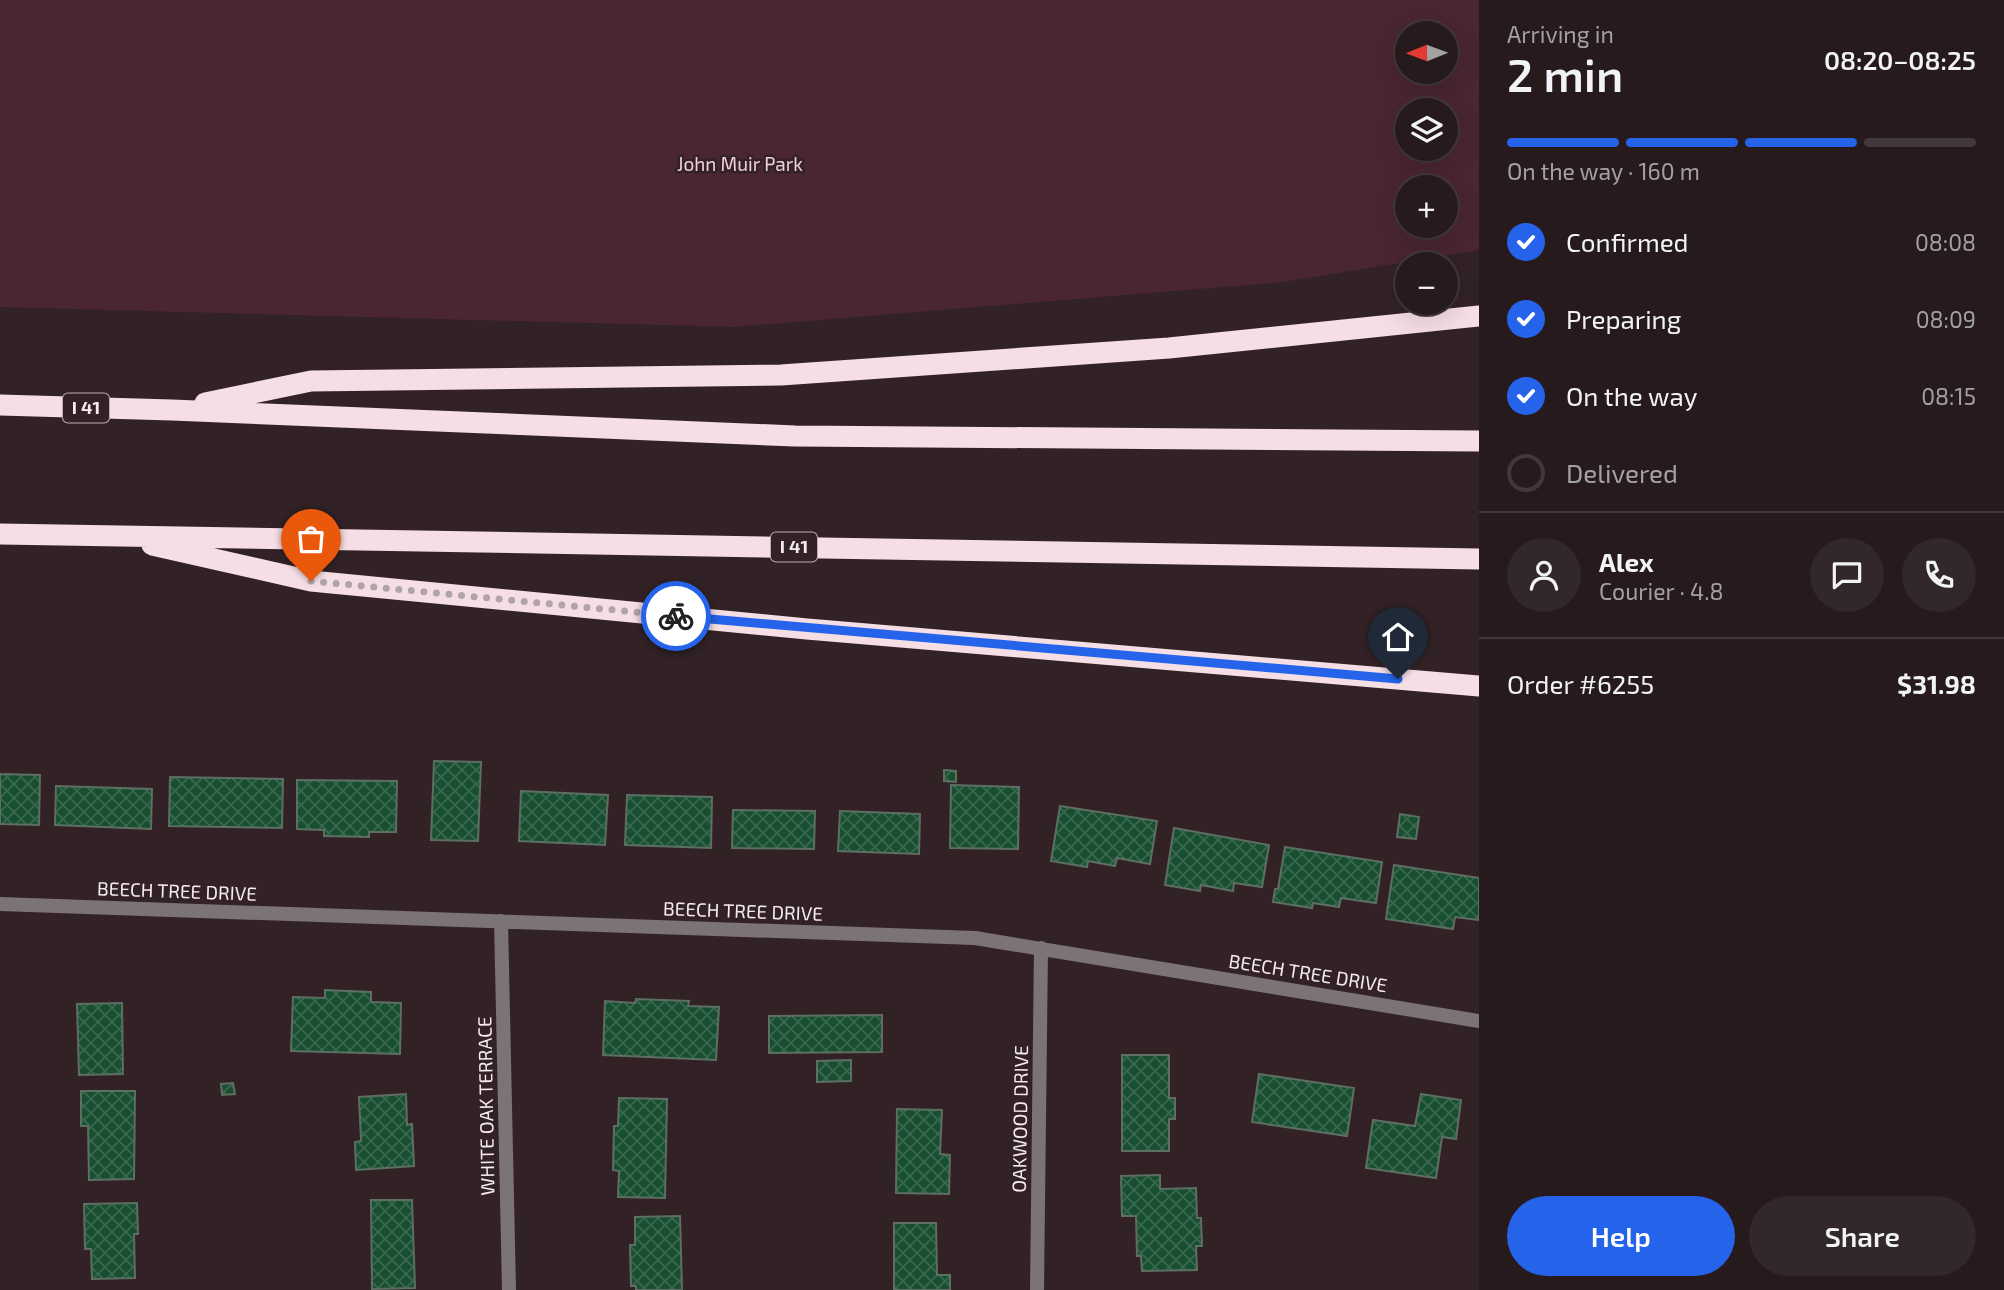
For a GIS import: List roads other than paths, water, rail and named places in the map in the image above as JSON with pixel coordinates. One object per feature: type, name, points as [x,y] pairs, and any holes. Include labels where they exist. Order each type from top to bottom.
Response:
[{"type":"highway","points":[[172,410],[311,381],[781,375],[1169,348],[1479,316]]},
{"type":"highway","name":"I 41","points":[[0,405],[795,436],[1479,441]]},
{"type":"highway","name":"I 41","points":[[0,534],[1479,559]]},
{"type":"highway","points":[[109,536],[311,581],[807,629],[1479,686]]},
{"type":"street","name":"BEECH TREE DRIVE","points":[[0,904],[975,938],[1479,1021]]},
{"type":"street","name":"WHITE OAK TERRACE","points":[[501,921],[509,1290]]},
{"type":"street","name":"OAKWOOD DRIVE","points":[[1037,1290],[1041,948]]},
{"type":"park label","name":"John Muir Park","points":[[740,164]]}]
